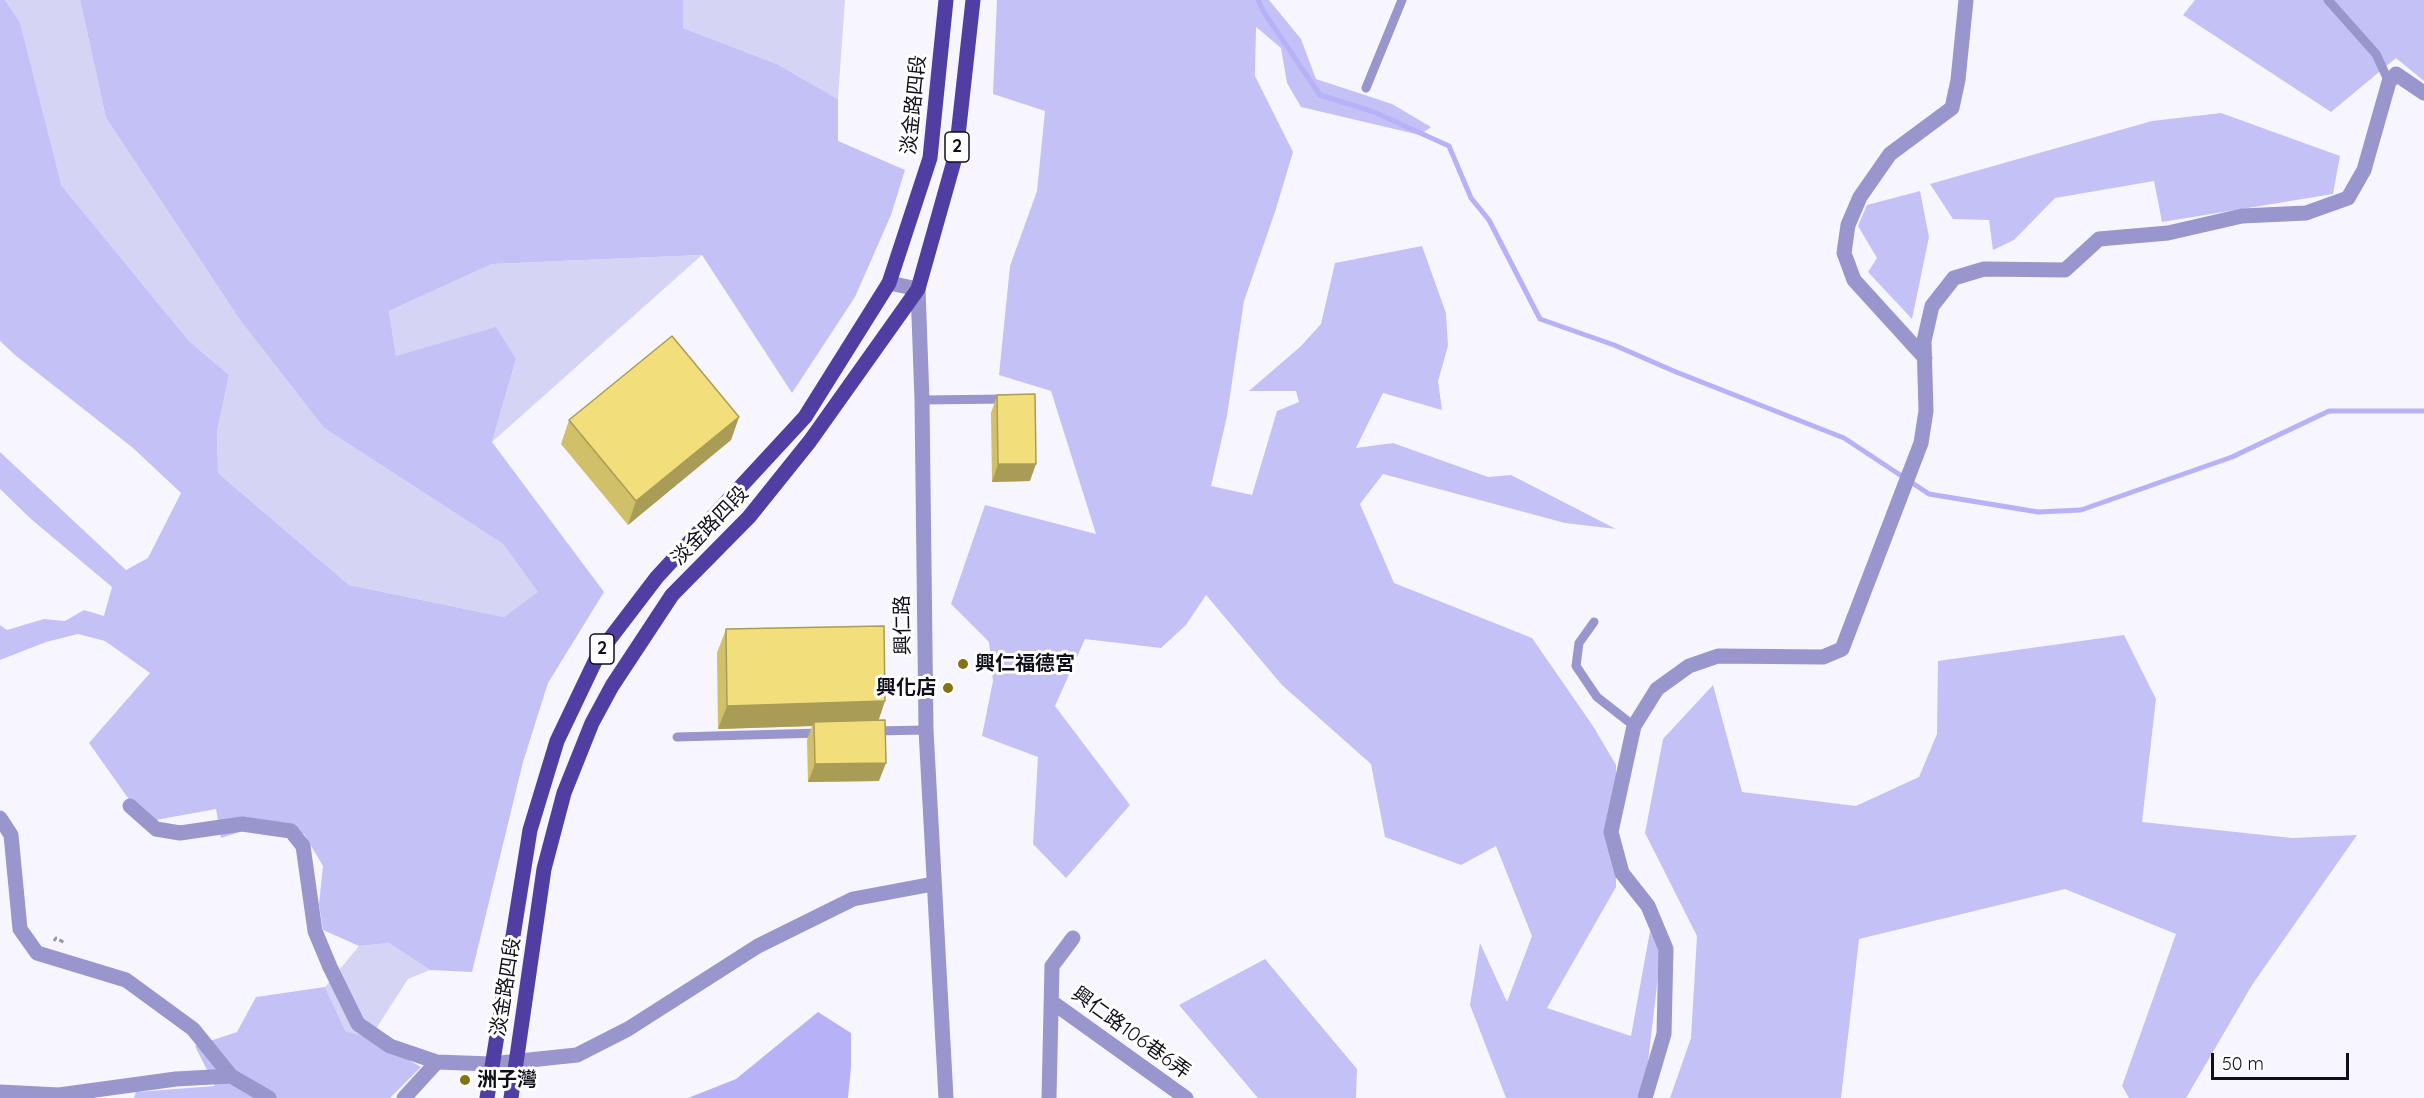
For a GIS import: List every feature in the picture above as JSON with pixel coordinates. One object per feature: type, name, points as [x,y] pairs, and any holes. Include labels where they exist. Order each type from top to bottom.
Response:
[{"type":"main road","name":"淡金路四段","points":[[487,1098],[530,830],[557,741],[599,653],[657,577],[805,417],[889,283],[930,158],[946,0]]},
{"type":"main road","name":"淡金路四段","points":[[512,1098],[544,868],[564,793],[592,723],[612,686],[672,595],[750,517],[810,441],[918,289],[956,154],[973,0]]},
{"type":"street","points":[[1925,358],[1854,279],[1844,253],[1848,225],[1860,197],[1890,154],[1952,108],[1959,80],[1966,0]]},
{"type":"street","points":[[1645,1098],[1664,1035],[1666,949],[1648,906],[1622,873],[1611,832],[1634,726],[1657,688],[1689,666],[1718,656],[1823,657],[1842,649],[1920,443],[1926,411],[1924,341],[1932,306],[1954,278],[1984,269],[2065,270],[2100,239],[2168,233],[2242,216],[2306,213],[2348,198],[2364,170],[2389,82],[2396,74],[2424,93]]},
{"type":"street","points":[[889,283],[918,289]]},
{"type":"street","name":"興仁路","points":[[918,289],[922,399],[926,730],[946,1098]]},
{"type":"street","points":[[130,806],[156,829],[180,834],[242,824],[291,831],[303,846],[315,931],[358,1024],[390,1046],[437,1062],[491,1064],[578,1055],[628,1029],[758,946],[853,899],[933,884]]},
{"type":"street","points":[[0,818],[11,835],[20,928],[37,953],[126,980],[193,1029],[231,1076],[269,1098]]},
{"type":"street","points":[[1049,1098],[1052,966],[1073,938]]},
{"type":"street","name":"興仁路106巷6弄","points":[[1052,1002],[1186,1098]]},
{"type":"street","points":[[404,1098],[437,1062]]},
{"type":"street","points":[[0,1092],[59,1095],[176,1079],[231,1076]]},
{"type":"lane","points":[[1366,88],[1402,0]]},
{"type":"lane","points":[[2328,0],[2376,54],[2389,82]]},
{"type":"lane","points":[[922,399],[1018,399]]},
{"type":"lane","points":[[1594,621],[1580,643],[1576,666],[1598,697],[1634,726]]},
{"type":"lane","points":[[866,732],[926,730]]},
{"type":"lane","points":[[677,737],[831,732]]},
{"type":"shaded area","points":[[0,0],[5,0],[20,22],[61,185],[189,341],[229,375],[217,432],[218,473],[349,585],[504,617],[538,592],[503,544],[324,428],[240,320],[106,118],[80,0],[683,0],[683,28],[777,64],[838,99],[838,141],[905,170],[891,215],[855,297],[792,393],[702,255],[492,264],[389,311],[396,356],[496,327],[516,359],[492,442],[604,592],[548,683],[523,762],[472,972],[430,970],[389,943],[359,946],[323,930],[319,904],[323,866],[304,834],[274,821],[221,838],[216,809],[145,822],[89,743],[150,673],[105,641],[78,634],[46,642],[0,660],[0,625],[7,630],[44,619],[65,621],[84,610],[104,616],[112,587],[31,519],[0,489],[0,452],[126,570],[148,558],[181,493],[133,448],[0,341]]},
{"type":"shaded area","points":[[5,0],[80,0],[106,118],[240,320],[324,428],[503,544],[539,593],[504,617],[349,585],[218,473],[217,432],[229,375],[189,341],[60,184],[20,22]]},
{"type":"shaded area","points":[[683,0],[845,0],[838,99],[777,64],[683,28]]},
{"type":"shaded area","points":[[997,0],[1269,0],[1301,39],[1316,79],[1392,104],[1431,127],[1420,135],[1301,107],[1287,83],[1281,48],[1256,27],[1255,76],[1293,152],[1244,301],[1227,416],[1211,486],[1252,495],[1277,411],[1299,402],[1296,391],[1249,391],[1301,346],[1321,324],[1335,263],[1422,246],[1446,313],[1448,346],[1438,381],[1442,410],[1383,393],[1356,448],[1393,443],[1488,477],[1511,475],[1616,529],[1565,523],[1383,474],[1360,504],[1394,583],[1532,638],[1593,726],[1616,765],[1616,887],[1547,1008],[1631,1036],[1650,931],[1661,951],[1646,1079],[1637,1098],[1506,1098],[1470,1005],[1480,943],[1507,1002],[1532,936],[1496,846],[1461,865],[1385,837],[1371,764],[1282,685],[1206,595],[1186,625],[1161,648],[1085,639],[1055,706],[1130,805],[1066,878],[1033,844],[1038,757],[982,736],[993,681],[989,642],[951,604],[985,505],[1096,534],[1051,391],[999,375],[1010,266],[1037,191],[1045,111],[993,94]]},
{"type":"shaded area","points":[[2195,0],[2424,0],[2424,81],[2396,58],[2331,112],[2183,15]]},
{"type":"shaded area","points":[[2221,113],[2340,156],[2333,194],[2162,222],[2154,181],[2055,198],[2014,240],[1993,250],[1989,220],[1953,219],[1930,184],[2152,121]]},
{"type":"shaded area","points":[[1920,191],[1929,237],[1912,319],[1868,272],[1877,258],[1858,226],[1867,205]]},
{"type":"shaded area","points":[[702,255],[492,442],[516,359],[396,356],[389,311],[492,264]]},
{"type":"shaded area","points":[[2124,635],[2156,699],[2142,822],[2292,838],[2357,835],[2252,985],[2186,1098],[2129,1098],[2122,1086],[2176,934],[2065,889],[1859,939],[1841,1098],[1670,1098],[1691,1038],[1697,936],[1645,833],[1663,739],[1713,685],[1742,792],[1856,806],[1919,777],[1937,734],[1938,661]]},
{"type":"shaded area","points":[[389,943],[430,970],[408,979],[370,1038],[344,1031],[325,987],[359,946]]},
{"type":"shaded area","points":[[1265,959],[1357,1069],[1356,1098],[1258,1098],[1179,1005]]},
{"type":"shaded area","points":[[325,987],[345,1031],[370,1038],[421,1067],[390,1098],[134,1098],[136,1092],[215,1086],[195,1046],[237,1032],[256,997]]},
{"type":"shaded area","points":[[818,1012],[851,1033],[848,1098],[688,1098],[736,1079]]},
{"type":"building","points":[[672,336],[739,417],[636,501],[569,420]]},
{"type":"building","points":[[1035,394],[1036,464],[998,464],[997,395]]},
{"type":"building","points":[[884,626],[885,701],[727,706],[726,629]]},
{"type":"building","points":[[885,720],[886,763],[815,764],[814,722]]},
{"type":"waterway","points":[[1258,0],[1263,11],[1320,95],[1374,112],[1449,146],[1471,198],[1489,220],[1540,319],[1614,345],[1844,438],[1929,494],[2038,512],[2081,510],[2232,457],[2329,411],[2424,411]]},
{"type":"place","name":"興仁福德宮","points":[[963,664]]},
{"type":"place","name":"興化店","points":[[948,688]]},
{"type":"place","name":"洲子灣","points":[[465,1080]]}]
